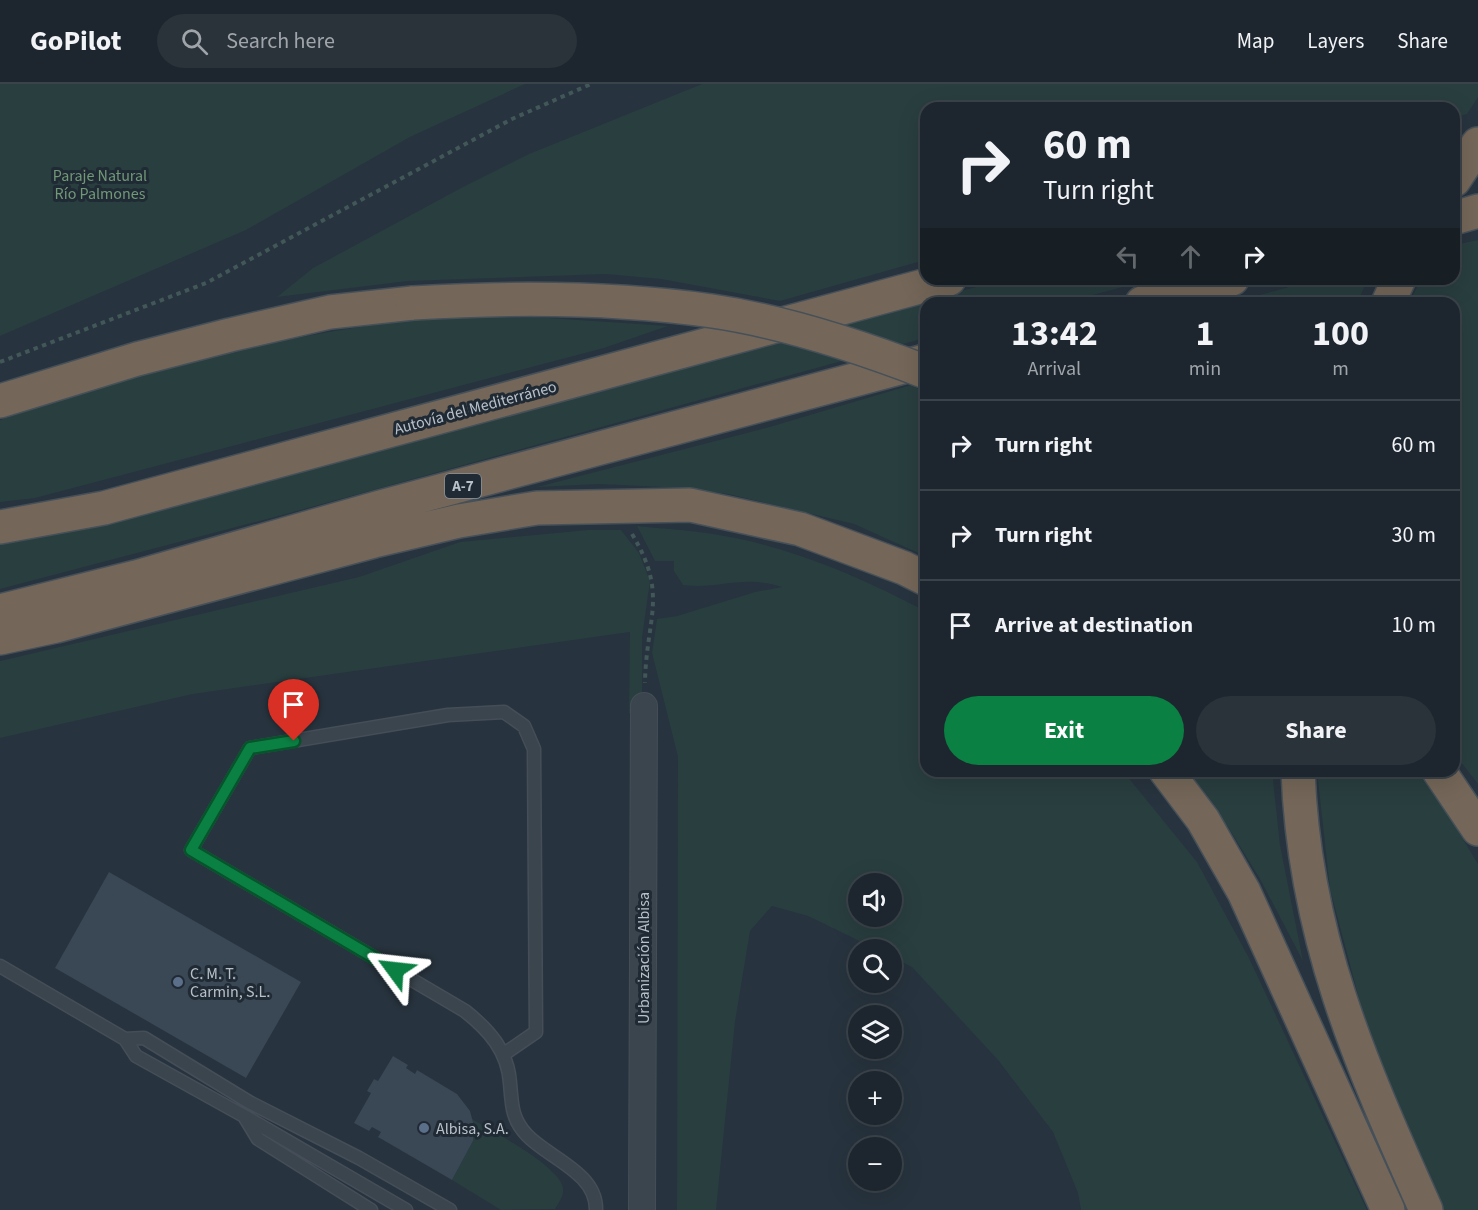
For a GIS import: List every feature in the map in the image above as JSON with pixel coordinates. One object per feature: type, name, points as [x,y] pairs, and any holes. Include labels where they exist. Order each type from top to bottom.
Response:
[{"type":"highway","points":[[1460,141],[1478,136]]},
{"type":"highway","points":[[1460,171],[1478,144]]},
{"type":"highway","points":[[1460,216],[1478,211]]},
{"type":"highway","name":"Autovía del Mediterráneo","points":[[0,527],[104,508],[927,285]]},
{"type":"highway","points":[[1164,297],[1210,285]]},
{"type":"highway","points":[[0,401],[137,359],[241,332],[330,312],[413,303],[574,299],[713,311],[812,334],[920,370]]},
{"type":"highway","name":"A-7","points":[[0,611],[136,577],[392,504],[920,363]]},
{"type":"highway","points":[[0,638],[459,521],[537,508],[690,505],[800,528],[920,576]]},
{"type":"highway","points":[[1171,777],[1203,819],[1245,892],[1388,1210]]},
{"type":"highway","points":[[1299,777],[1303,837],[1314,908],[1329,970],[1358,1051],[1426,1210]]},
{"type":"highway","points":[[1443,777],[1478,829]]},
{"type":"street","name":"Urbanización Albisa","points":[[642,1210],[644,706]]},
{"type":"lane","points":[[504,1054],[536,1032],[534,749],[531,737],[515,717],[504,712],[448,715],[250,748],[191,850],[465,1011],[488,1029],[504,1054],[510,1082],[510,1102],[515,1120],[526,1136],[567,1164],[584,1182],[596,1202],[596,1210]]},
{"type":"lane","points":[[0,966],[125,1039],[136,1056],[406,1210]]},
{"type":"lane","points":[[125,1039],[144,1038],[249,1102],[360,1158],[450,1210]]},
{"type":"lane","points":[[244,1116],[258,1139],[371,1210]]},
{"type":"path","points":[[0,362],[206,283],[512,119],[591,84]]},
{"type":"path","points":[[609,506],[630,530],[645,555],[653,577],[655,602],[645,649],[644,706]]},
{"type":"green space","name":"Paraje Natural Río Palmones","points":[[0,84],[525,84],[410,137],[246,230],[0,336]]},
{"type":"green space","points":[[702,84],[1478,84],[1478,97],[1467,114],[1460,116],[1460,102],[920,102],[920,261],[780,301],[661,279],[606,274],[408,281],[277,297],[313,268],[529,154]]},
{"type":"green space","points":[[1478,240],[1478,784],[1460,761],[1460,297],[1412,297],[1418,285],[1460,285],[1460,244]]},
{"type":"green space","points":[[984,285],[1130,285],[1085,297],[938,297]]},
{"type":"green space","points":[[1296,285],[1365,285],[1360,297],[1253,297]]},
{"type":"green space","points":[[920,302],[920,339],[286,514],[0,589],[0,542]]},
{"type":"green space","points":[[534,317],[668,326],[604,348],[35,498],[0,502],[0,420],[152,372],[306,336],[411,320]]},
{"type":"green space","points":[[911,385],[920,390],[920,554],[854,524],[728,494],[683,488],[599,484],[537,487],[766,428]]},
{"type":"green space","points":[[637,526],[709,533],[773,547],[851,575],[920,608],[920,777],[1128,777],[1197,862],[1249,958],[1367,1210],[1081,1210],[1078,1193],[1053,1132],[998,1060],[912,967],[902,962],[902,939],[855,939],[808,916],[772,906],[750,931],[735,1022],[716,1210],[677,1210],[678,757],[652,653],[657,619],[677,616],[755,592],[782,587],[755,582],[708,586],[683,585],[674,571],[674,561],[655,561]]},
{"type":"green space","points":[[588,530],[621,530],[639,553],[650,581],[642,638],[642,713],[637,722],[629,713],[630,632],[193,694],[0,738],[0,661],[359,577],[460,542]]},
{"type":"green space","points":[[1191,777],[1273,777],[1280,845],[1303,961],[1260,879],[1228,827]]},
{"type":"green space","points":[[1318,777],[1421,777],[1446,811],[1478,864],[1478,1210],[1443,1210],[1371,1044],[1330,889]]},
{"type":"green space","points":[[472,1119],[524,1150],[550,1169],[563,1188],[562,1197],[555,1209],[501,1210],[452,1180],[473,1141]]},
{"type":"building","points":[[109,872],[301,982],[246,1078],[55,968]]},
{"type":"building","points":[[393,1056],[408,1065],[406,1068],[415,1074],[417,1070],[457,1094],[470,1111],[474,1126],[473,1141],[452,1180],[378,1137],[381,1132],[372,1127],[369,1131],[354,1123],[371,1093],[367,1091],[374,1079],[378,1081]]},
{"type":"place","name":"C. M. T. Carmin, S.L.","points":[[178,982]]},
{"type":"place","name":"Albisa, S.A.","points":[[424,1128]]},
{"type":"route","points":[[294,741],[250,748],[191,850],[395,970]]}]
